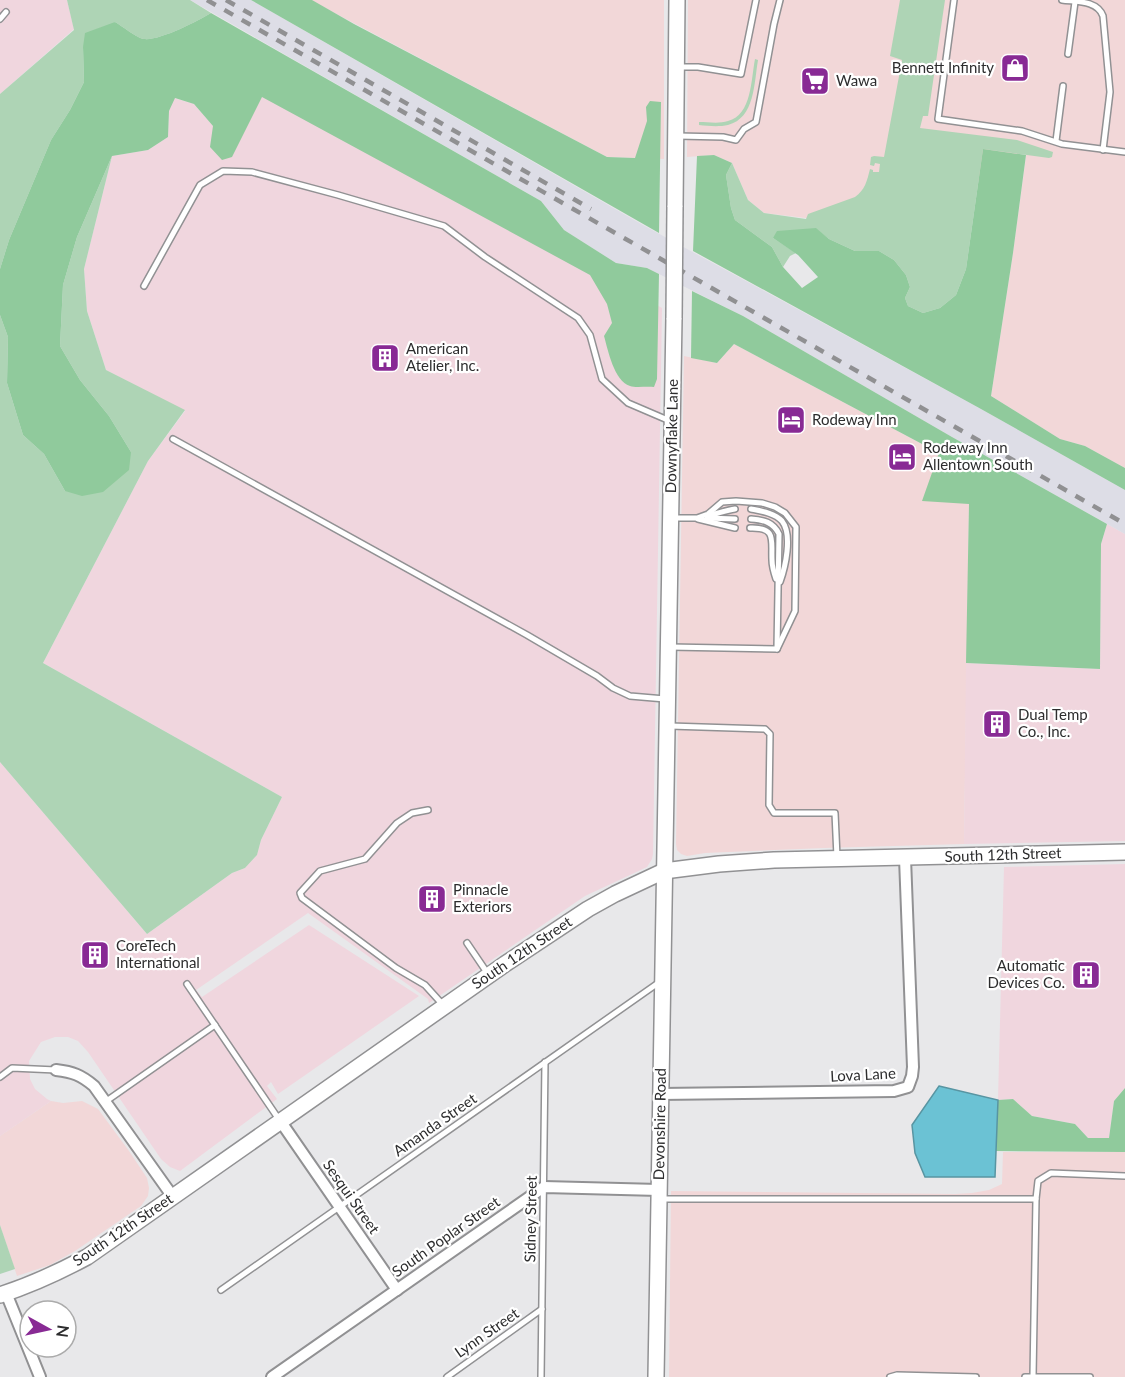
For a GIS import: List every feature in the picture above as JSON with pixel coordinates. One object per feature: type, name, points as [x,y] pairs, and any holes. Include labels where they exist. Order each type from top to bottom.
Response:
[{"type":"street","name":"Downyflake Lane","points":[[664,872],[674,318],[676,0]]},
{"type":"street","name":"South 12th Street","points":[[3,1294],[57,1273],[87,1257],[588,909],[664,872],[719,864],[774,860],[1125,852]]},
{"type":"street","name":"Lova Lane","points":[[660,1094],[894,1091],[908,1087],[913,1067],[905,858]]},
{"type":"street","name":"Devonshire Road","points":[[656,1377],[664,872]]},
{"type":"street","points":[[56,1070],[71,1072],[94,1086],[173,1197]]},
{"type":"street","name":"Sesqui Street","points":[[281,1122],[397,1290]]},
{"type":"street","points":[[544,1187],[659,1195]]},
{"type":"street","name":"South Poplar Street","points":[[272,1377],[544,1187]]},
{"type":"street","points":[[3,1294],[40,1377]]},
{"type":"lane","points":[[676,67],[698,67],[741,74],[756,0]]},
{"type":"lane","points":[[676,136],[723,137],[736,140],[744,129],[756,122],[780,0]]},
{"type":"lane","points":[[954,0],[938,119],[1022,131],[1062,144],[1125,152]]},
{"type":"lane","points":[[1062,0],[1095,5],[1101,9],[1103,16],[1110,92],[1103,150]]},
{"type":"lane","points":[[1068,54],[1075,2]]},
{"type":"lane","points":[[0,19],[6,12]]},
{"type":"lane","points":[[1056,141],[1063,86]]},
{"type":"lane","points":[[144,286],[200,185],[223,171],[252,172],[444,226],[485,257],[578,318],[590,335],[602,378],[628,403],[672,422]]},
{"type":"lane","points":[[172,439],[527,635],[597,676],[613,688],[630,696],[667,699]]},
{"type":"lane","points":[[697,518],[708,514],[722,502],[749,502],[775,507],[785,513],[796,527],[795,610],[777,649]]},
{"type":"lane","points":[[697,518],[735,509]]},
{"type":"lane","points":[[751,509],[775,516],[782,520],[785,528],[786,561],[778,586]]},
{"type":"lane","points":[[670,518],[735,519]]},
{"type":"lane","points":[[697,518],[735,528]]},
{"type":"lane","points":[[751,519],[768,522],[776,527],[779,534],[777,649]]},
{"type":"lane","points":[[750,528],[770,532],[773,569],[778,586]]},
{"type":"lane","points":[[668,647],[777,649]]},
{"type":"lane","points":[[667,726],[765,729],[770,734],[769,805],[774,813],[835,813],[837,859]]},
{"type":"lane","points":[[428,810],[412,813],[397,823],[365,858],[320,871],[300,893],[302,898],[396,968],[425,985],[445,1007]]},
{"type":"lane","points":[[467,943],[489,976]]},
{"type":"lane","name":"Amanda Street","points":[[221,1290],[662,980]]},
{"type":"lane","points":[[187,984],[281,1122]]},
{"type":"lane","points":[[105,1102],[215,1025]]},
{"type":"lane","name":"Sidney Street","points":[[541,1377],[545,1062]]},
{"type":"lane","points":[[0,1077],[12,1068],[56,1070]]},
{"type":"lane","points":[[1033,1377],[1038,1182],[1051,1173],[1125,1176]]},
{"type":"lane","points":[[659,1195],[1036,1199]]},
{"type":"lane","name":"Lynn Street","points":[[447,1377],[542,1309]]},
{"type":"lane","points":[[890,1377],[897,1375],[976,1377]]},
{"type":"lane","points":[[1025,1377],[1090,1377]]},
{"type":"shaded area","points":[[0,0],[67,0],[74,29],[0,94]]},
{"type":"shaded area","points":[[190,0],[251,0],[643,225],[1125,490],[1125,534],[743,316],[647,268],[616,263],[564,230],[541,201]]},
{"type":"shaded area","points":[[310,0],[664,0],[664,159],[607,157]]},
{"type":"shaded area","points":[[688,0],[1125,0],[1125,468],[1085,446],[1060,439],[991,396],[1027,149],[893,236],[806,218],[764,213],[748,200],[732,163],[714,155],[687,157]]},
{"type":"shaded area","points":[[258,76],[662,308],[653,854],[647,867],[585,896],[429,1003],[428,999],[308,913],[196,990],[202,997],[309,925],[419,996],[278,1094],[271,1082],[267,1086],[277,1099],[180,1171],[170,1167],[161,1159],[88,1052],[78,1041],[68,1037],[55,1037],[41,1042],[29,1061],[30,1079],[35,1089],[51,1101],[0,1136],[0,762],[147,934],[232,873],[245,868],[257,855],[261,840],[282,797],[43,663],[148,461],[185,411],[106,370],[87,311],[84,269],[112,156],[148,150],[168,137],[169,111],[174,98],[194,104],[213,126]]},
{"type":"shaded area","points":[[734,344],[939,453],[969,504],[964,844],[705,853],[687,856],[677,850],[684,356],[717,363]]},
{"type":"shaded area","points":[[1107,524],[1125,534],[1125,841],[964,844],[966,663],[1100,669],[1101,544]]},
{"type":"shaded area","points":[[1125,864],[1125,1088],[1114,1101],[1109,1138],[1088,1138],[1075,1124],[1032,1116],[1013,1099],[998,1100],[1004,867]]},
{"type":"shaded area","points":[[51,1101],[63,1103],[82,1101],[98,1109],[147,1178],[148,1196],[141,1206],[75,1251],[50,1265],[17,1276],[0,1225],[0,1136]]},
{"type":"shaded area","points":[[1003,1152],[1125,1152],[1125,1377],[669,1377],[671,1191],[972,1193],[989,1190],[1002,1184]]},
{"type":"green space","points":[[67,0],[190,0],[211,13],[178,30],[151,39],[144,39],[115,22],[83,47],[84,82],[51,140],[9,240],[0,269],[0,94],[74,30]]},
{"type":"green space","points":[[251,0],[312,0],[607,157],[635,158],[647,121],[646,107],[650,101],[661,102],[659,233]]},
{"type":"green space","points":[[900,0],[945,0],[928,116],[923,116],[920,128],[1017,140],[1053,152],[1052,157],[1049,158],[983,149],[966,269],[956,295],[940,308],[923,313],[908,306],[905,298],[910,287],[906,275],[894,260],[879,251],[855,251],[829,239],[816,229],[773,238],[796,253],[790,256],[783,267],[772,247],[735,220],[726,175],[732,163],[748,200],[764,213],[806,219],[808,214],[855,197],[861,191],[870,169],[873,172],[879,172],[880,164],[870,165],[871,157],[884,157],[902,60],[890,56]]},
{"type":"green space","points":[[211,13],[541,201],[564,230],[616,263],[647,268],[659,274],[657,379],[654,387],[630,386],[624,383],[616,372],[604,336],[612,323],[607,304],[590,275],[262,97],[232,157],[222,160],[210,147],[213,126],[194,104],[175,98],[169,111],[168,137],[148,150],[112,156],[77,237],[63,285],[60,346],[80,380],[109,416],[131,452],[129,470],[103,492],[82,496],[65,491],[44,454],[23,435],[7,383],[8,337],[0,315],[0,269],[9,240],[51,140],[84,82],[85,33],[115,22],[144,39],[151,39],[178,30]]},
{"type":"green space","points":[[755,59],[758,60],[754,89],[744,115],[728,125],[699,125],[699,122],[728,121],[742,112],[749,95]]},
{"type":"green space","points":[[983,149],[1026,155],[991,396],[1060,439],[1085,446],[1125,468],[1125,490],[693,251],[697,156],[714,155],[732,163],[726,175],[735,220],[772,247],[783,267],[802,288],[818,277],[798,255],[773,238],[777,231],[816,228],[829,239],[855,251],[879,251],[894,260],[906,275],[910,287],[905,298],[908,306],[923,313],[940,308],[956,295],[966,269]]},
{"type":"green space","points":[[112,156],[84,269],[87,311],[106,370],[185,410],[148,461],[43,663],[282,797],[261,840],[257,855],[245,868],[232,873],[147,934],[0,762],[0,315],[8,337],[7,383],[23,435],[44,454],[65,491],[131,452],[109,416],[80,380],[60,346],[63,285],[77,237]]},
{"type":"green space","points":[[692,291],[743,316],[1107,524],[1101,544],[1100,669],[966,663],[969,504],[922,501],[939,453],[734,344],[717,363],[691,358]]},
{"type":"green space","points":[[1125,1088],[1125,1152],[996,1151],[998,1100],[1013,1099],[1032,1116],[1075,1124],[1088,1138],[1109,1138],[1114,1101]]},
{"type":"green space","points":[[0,1225],[15,1269],[0,1274]]},
{"type":"water","points":[[939,1086],[998,1100],[995,1177],[925,1177],[915,1153],[912,1125]]},
{"type":"railway","points":[[207,0],[1125,524]]},
{"type":"railway","points":[[226,0],[591,209]]},
{"type":"place","name":"Bennett Infinity","points":[[1015,68]]},
{"type":"place","name":"Wawa","points":[[815,81]]},
{"type":"place","name":"American Atelier, Inc.","points":[[385,358]]},
{"type":"place","name":"Rodeway Inn","points":[[791,420]]},
{"type":"place","name":"Rodeway Inn Allentown South","points":[[902,457]]},
{"type":"place","name":"Dual Temp Co., Inc.","points":[[997,724]]},
{"type":"place","name":"Pinnacle Exteriors","points":[[432,899]]},
{"type":"place","name":"CoreTech International","points":[[95,955]]},
{"type":"place","name":"Automatic Devices Co.","points":[[1086,975]]}]
